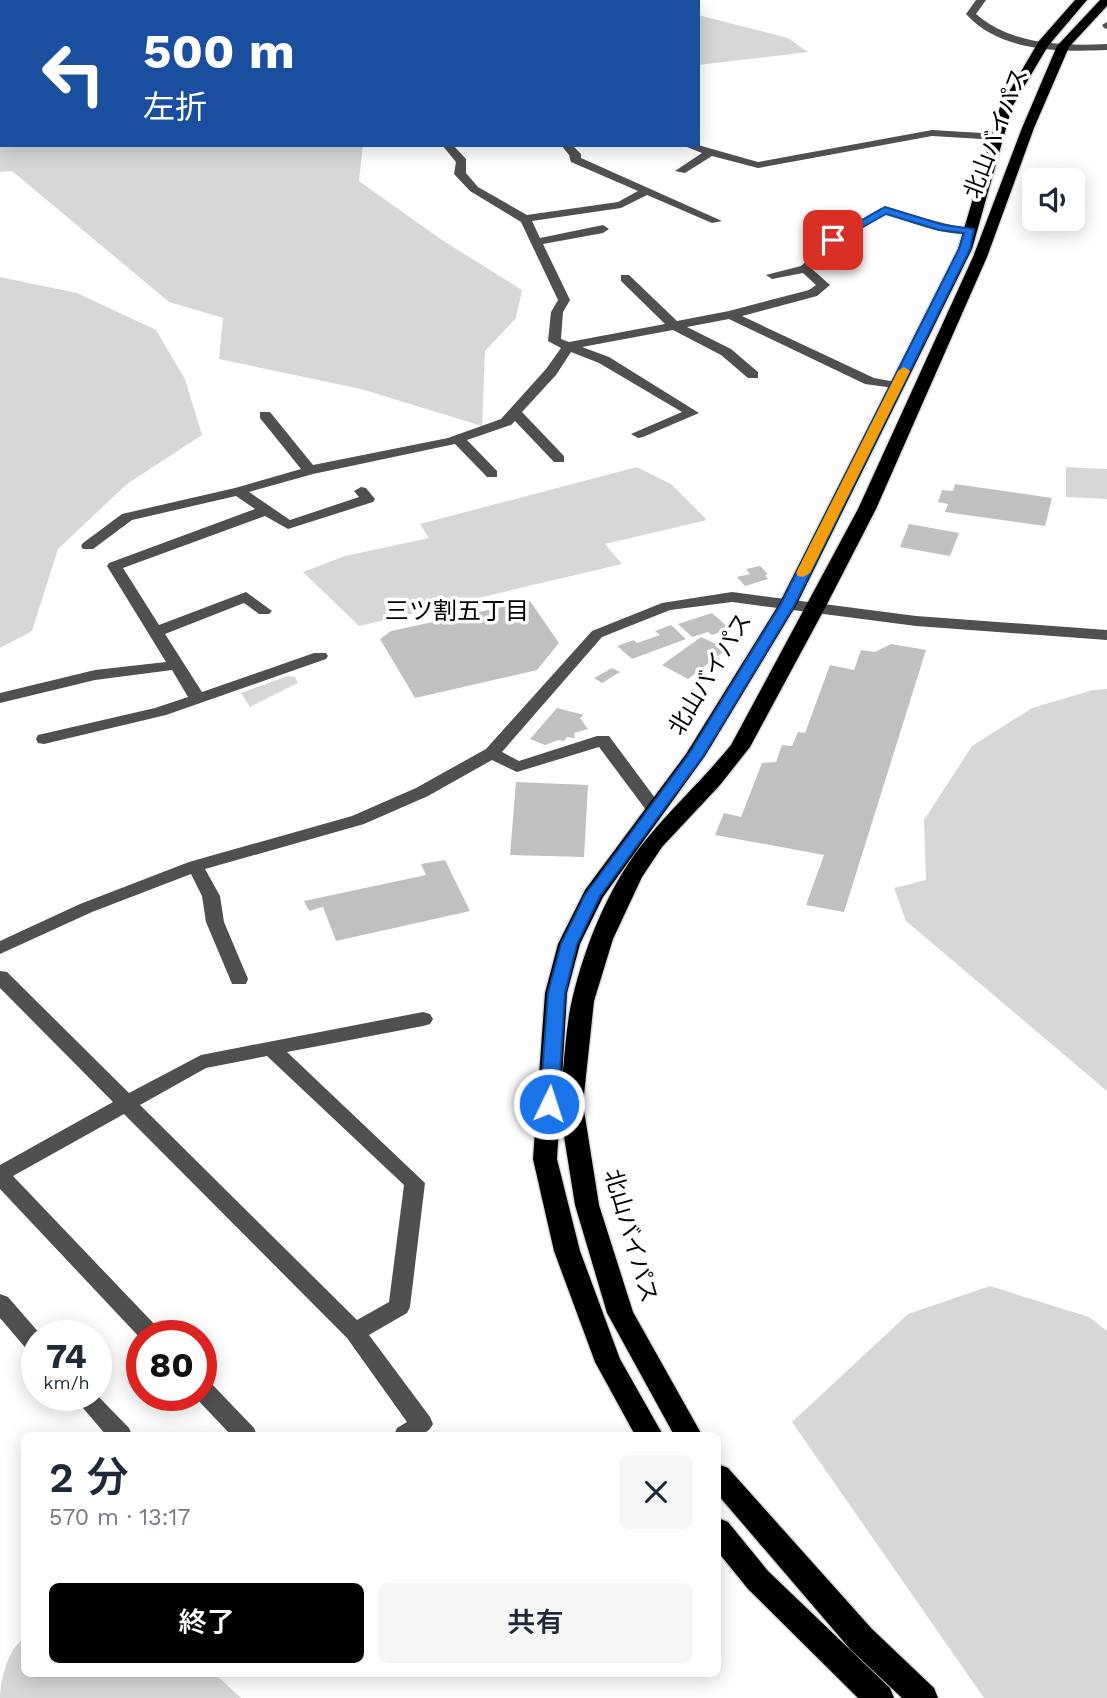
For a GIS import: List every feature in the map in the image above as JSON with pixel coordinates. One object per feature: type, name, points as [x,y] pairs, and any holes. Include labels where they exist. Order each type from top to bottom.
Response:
[{"type":"highway","name":"北山バイパス","points":[[647,1432],[604,1350],[567,1251],[545,1159],[556,993],[569,944],[593,895],[695,756],[788,604],[964,249],[1006,107],[1042,44],[1081,0]]},
{"type":"highway","name":"北山バイパス","points":[[686,1432],[621,1313],[587,1205],[571,1104],[583,1001],[602,939],[632,876],[655,842],[713,781],[740,747],[816,608],[867,509],[980,257],[1028,128],[1063,46],[1106,0]]},
{"type":"highway","points":[[721,1479],[861,1639],[923,1698]]},
{"type":"highway","points":[[721,1535],[758,1580],[879,1698]]},
{"type":"street","points":[[981,0],[971,14],[982,26],[1009,37],[1042,44],[1107,47]]},
{"type":"street","points":[[694,147],[758,165],[932,133],[998,137]]},
{"type":"street","points":[[449,147],[462,161],[460,174],[474,189],[523,219],[536,242],[564,300],[557,312],[554,341],[604,360],[692,413],[638,434]]},
{"type":"street","points":[[568,147],[575,154],[575,160],[716,221]]},
{"type":"street","points":[[681,171],[710,152]]},
{"type":"street","points":[[523,219],[621,205],[647,191]]},
{"type":"street","points":[[772,275],[805,269],[824,247],[844,231],[885,210],[943,228],[970,231]]},
{"type":"street","points":[[536,242],[603,229]]},
{"type":"street","points":[[88,546],[127,517],[238,491],[310,470],[457,438],[506,422],[568,347],[730,315],[813,293],[824,285],[805,269]]},
{"type":"street","points":[[625,278],[674,325],[726,352],[753,376]]},
{"type":"street","points":[[730,315],[870,380],[896,386]]},
{"type":"street","points":[[515,413],[559,459]]},
{"type":"street","points":[[265,415],[310,470]]},
{"type":"street","points":[[457,438],[492,474]]},
{"type":"street","points":[[238,491],[288,525],[368,499],[361,491]]},
{"type":"street","points":[[198,699],[114,566],[267,510]]},
{"type":"street","points":[[156,632],[246,597],[264,611]]},
{"type":"street","points":[[0,948],[86,908],[195,866],[358,820],[422,792],[492,753],[597,634],[667,606],[732,597],[916,621],[1107,635]]},
{"type":"street","points":[[44,738],[160,712],[320,656]]},
{"type":"street","points":[[0,698],[95,676],[177,665]]},
{"type":"street","points":[[492,753],[517,767],[603,740],[655,810]]},
{"type":"street","points":[[195,866],[211,896],[215,922],[239,979]]},
{"type":"street","points":[[0,976],[355,1332],[422,1424],[410,1432]]},
{"type":"street","points":[[137,1320],[0,1175],[201,1062],[423,1019]]},
{"type":"street","points":[[271,1048],[415,1183],[399,1307],[355,1332]]},
{"type":"street","points":[[0,1303],[21,1327]]},
{"type":"street","points":[[217,1405],[243,1432]]},
{"type":"street","points":[[98,1411],[118,1432]]},
{"type":"shaded area","points":[[700,16],[788,38],[808,52],[700,65]]},
{"type":"shaded area","points":[[0,147],[363,147],[359,181],[442,240],[522,290],[516,318],[485,351],[482,426],[361,389],[219,359],[223,318],[169,302],[12,171],[0,172]]},
{"type":"shaded area","points":[[0,277],[77,293],[156,330],[185,379],[202,435],[127,484],[58,549],[32,631],[0,648]]},
{"type":"shaded area","points":[[637,467],[671,484],[707,520],[605,544],[622,564],[359,626],[303,572],[345,556],[429,538],[420,524]]},
{"type":"shaded area","points":[[1066,467],[1107,469],[1107,499],[1066,497]]},
{"type":"shaded area","points":[[288,676],[295,677],[298,683],[250,707],[241,693]]},
{"type":"shaded area","points":[[1107,689],[1107,1091],[906,921],[894,888],[926,880],[924,820],[972,746],[1032,708],[1093,690]]},
{"type":"shaded area","points":[[990,1286],[1089,1317],[1107,1331],[1107,1698],[984,1698],[792,1422],[908,1314]]},
{"type":"shaded area","points":[[21,1641],[21,1677],[218,1677],[241,1698],[0,1698],[6,1665]]},
{"type":"building","points":[[955,484],[1052,498],[1045,526],[945,512],[948,504],[938,502],[942,490],[953,491]]},
{"type":"building","points":[[909,524],[959,533],[950,556],[900,547]]},
{"type":"building","points":[[760,566],[768,574],[765,575],[768,579],[745,586],[737,577],[750,574],[746,569]]},
{"type":"building","points":[[530,601],[559,643],[537,670],[415,698],[380,639],[391,631]]},
{"type":"building","points":[[712,613],[730,629],[712,635],[708,632],[692,637],[678,624]]},
{"type":"building","points":[[671,625],[686,639],[632,659],[617,646],[660,635],[655,631]]},
{"type":"building","points":[[701,637],[727,649],[688,679],[662,665]]},
{"type":"building","points":[[891,644],[926,650],[844,912],[806,905],[824,855],[715,835],[724,813],[741,817],[762,763],[776,762],[782,745],[792,746],[798,732],[805,733],[830,665],[854,670],[861,650],[875,652]]},
{"type":"building","points":[[612,668],[620,672],[602,683],[594,678]]},
{"type":"building","points":[[557,708],[584,715],[580,718],[588,729],[574,733],[575,738],[567,737],[564,741],[558,740],[545,745],[530,739]]},
{"type":"building","points":[[516,782],[588,785],[584,857],[510,855]]},
{"type":"building","points":[[445,860],[470,911],[336,941],[323,907],[309,911],[304,901],[426,875],[421,864]]},
{"type":"slow traffic","points":[[803,573],[904,371]]},
{"type":"district","name":"三ツ割五丁目","points":[[457,611]]},
{"type":"route","points":[[549,1104],[556,993],[569,944],[593,895],[695,756],[788,604],[964,249],[970,231],[943,228],[885,210],[844,231],[833,240]]}]
